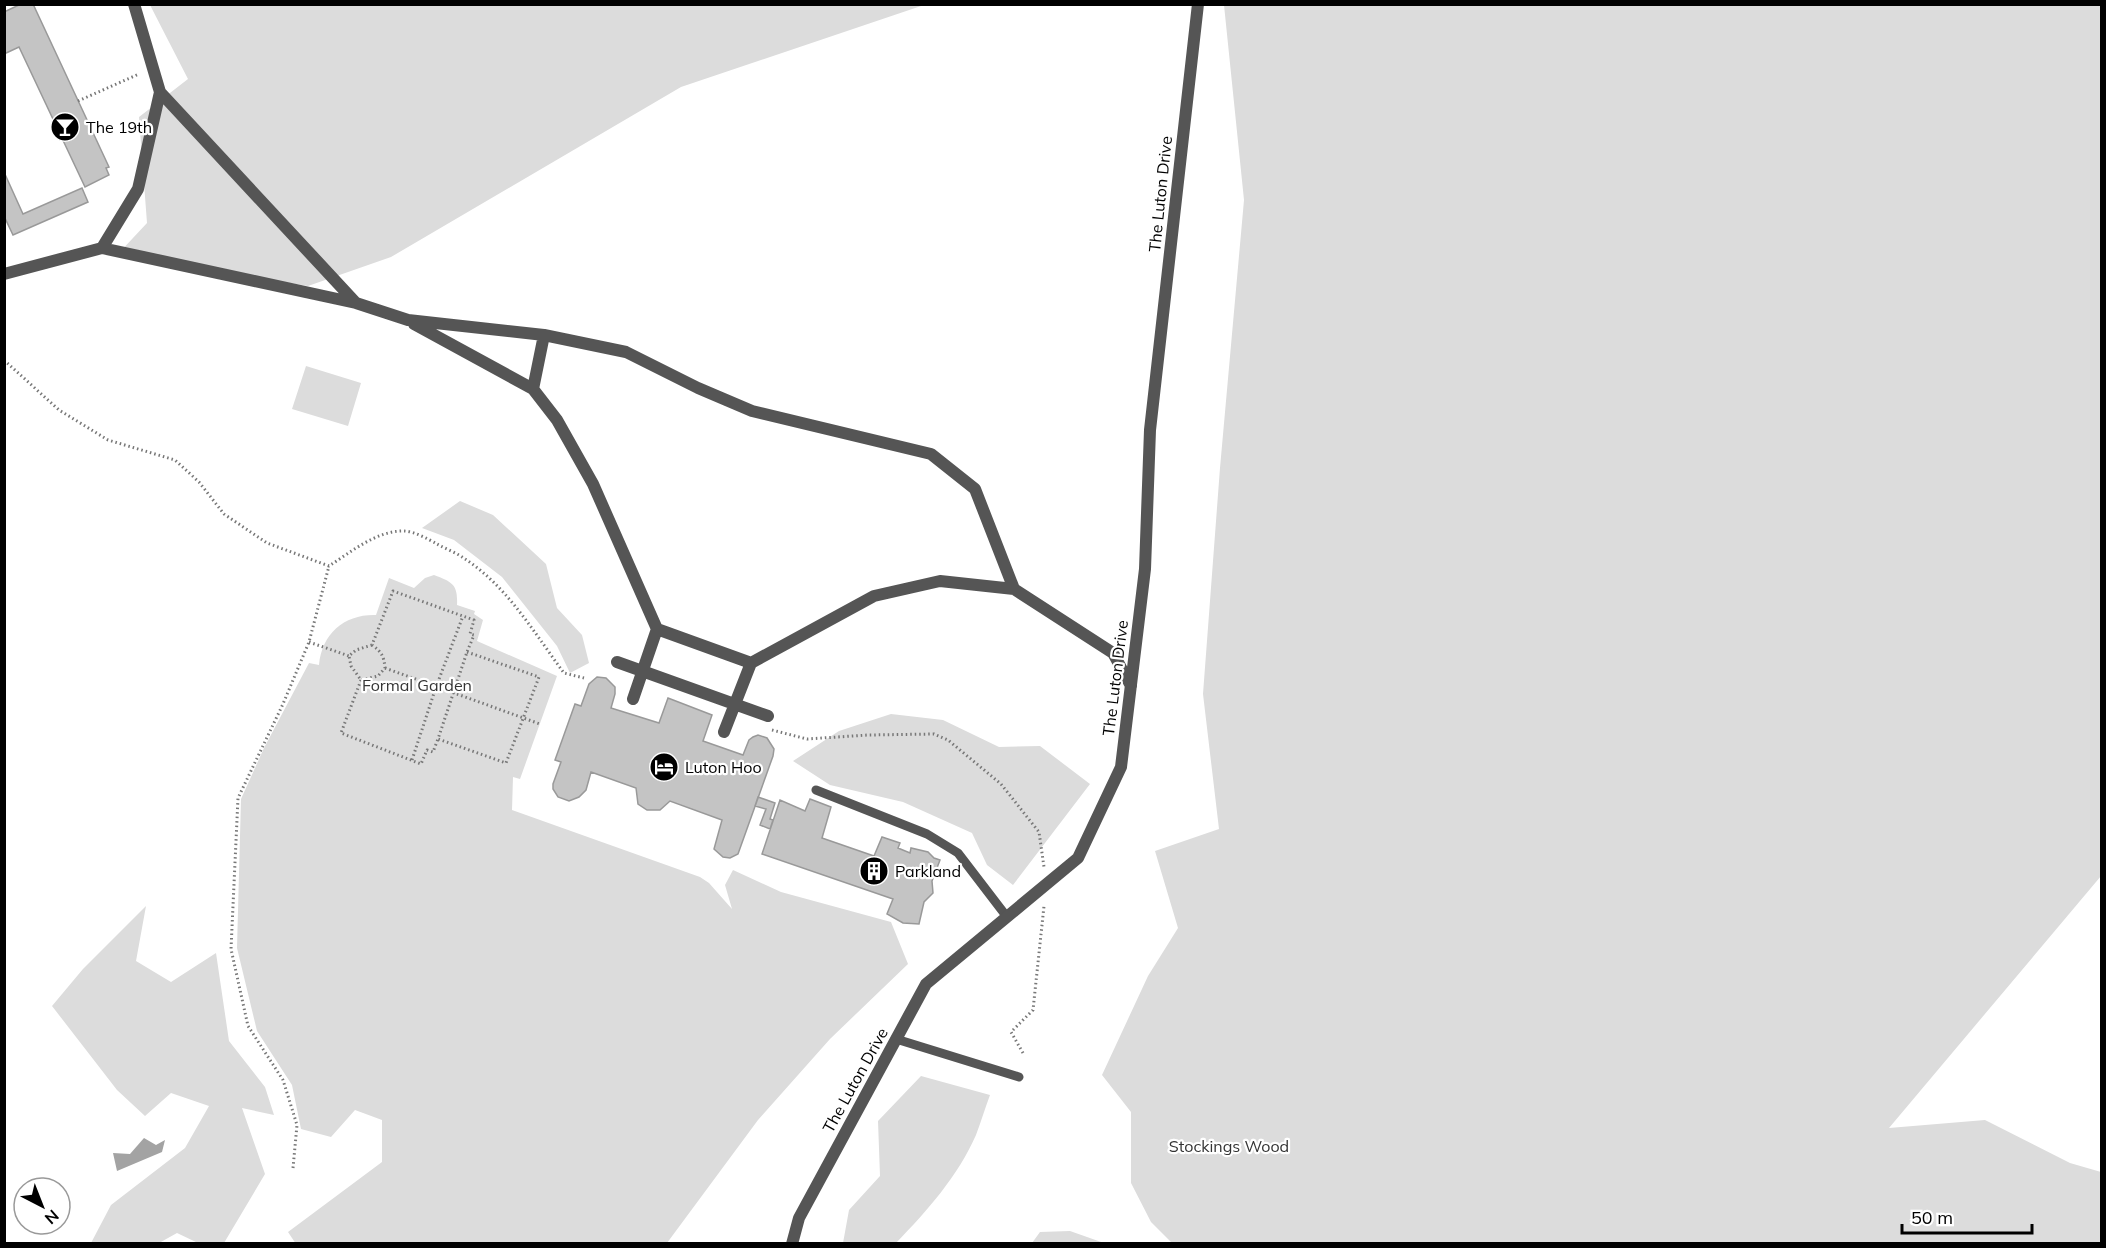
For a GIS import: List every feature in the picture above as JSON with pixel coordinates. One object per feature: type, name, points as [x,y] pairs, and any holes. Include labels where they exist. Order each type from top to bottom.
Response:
[{"type":"street","points":[[135,4],[160,92],[356,303]]},
{"type":"street","name":"The Luton Drive","points":[[792,1244],[799,1218],[926,984],[1078,858],[1121,767],[1145,569],[1150,430],[1198,4]]},
{"type":"street","points":[[102,248],[138,189],[160,92]]},
{"type":"street","points":[[4,274],[102,248],[356,303],[408,320],[533,389],[557,420],[593,484],[657,629],[633,699]]},
{"type":"street","points":[[408,320],[544,335],[626,352],[698,388],[752,411],[930,454],[975,489],[1014,589]]},
{"type":"street","points":[[533,389],[544,335]]},
{"type":"street","points":[[724,732],[751,663],[874,596],[940,581],[1014,589],[1113,653],[1131,686]]},
{"type":"street","points":[[657,629],[751,663]]},
{"type":"street","points":[[617,662],[768,716]]},
{"type":"lane","points":[[816,790],[938,840],[957,853],[1007,916]]},
{"type":"lane","points":[[896,1038],[1019,1077]]},
{"type":"path","points":[[78,101],[152,68]]},
{"type":"path","points":[[4,360],[59,410],[108,440],[175,460],[199,482],[224,514],[267,543],[329,566]]},
{"type":"path","points":[[292,1168],[297,1125],[283,1080],[248,1026],[231,949],[238,798],[284,704],[309,642],[329,566],[360,546],[387,534],[405,531],[428,539],[466,559],[493,581],[568,680]]},
{"type":"path","points":[[361,680],[341,733],[421,764],[427,750],[433,752],[438,739],[452,692],[474,635],[470,634],[474,620],[393,591],[372,645]]},
{"type":"path","points":[[412,760],[463,616]]},
{"type":"path","points":[[309,642],[349,656]]},
{"type":"path","points":[[349,656],[356,650],[372,645]]},
{"type":"path","points":[[361,680],[378,676],[385,668],[381,651],[372,645]]},
{"type":"path","points":[[438,739],[506,763],[539,677],[467,652]]},
{"type":"path","points":[[349,656],[351,666],[361,680]]},
{"type":"path","points":[[385,668],[540,724]]},
{"type":"path","points":[[564,673],[585,678]]},
{"type":"path","points":[[772,730],[807,739],[934,734],[948,740],[1001,784],[1039,832],[1046,884],[1033,1010],[1011,1032],[1023,1053]]},
{"type":"green space","points":[[150,5],[924,5],[681,87],[391,257],[308,286],[118,254],[147,223],[139,117],[188,79]]},
{"type":"green space","name":"Stockings Wood","points":[[1224,5],[2101,5],[2101,876],[1889,1128],[1985,1120],[2070,1163],[2101,1172],[2101,1243],[1173,1244],[1151,1222],[1131,1183],[1131,1112],[1102,1075],[1148,976],[1178,928],[1155,851],[1219,829],[1203,694],[1244,200]]},
{"type":"green space","points":[[306,366],[361,383],[348,426],[292,409]]},
{"type":"green space","points":[[460,501],[493,515],[546,564],[557,608],[582,635],[589,663],[570,673],[557,646],[502,577],[454,540],[422,528]]},
{"type":"green space","name":"Formal Garden","points":[[434,575],[453,585],[457,593],[457,605],[475,611],[474,614],[483,620],[477,641],[557,676],[520,779],[513,777],[512,810],[700,877],[709,883],[732,909],[725,885],[733,870],[781,892],[891,922],[908,964],[830,1039],[758,1120],[667,1243],[296,1244],[288,1232],[382,1162],[382,1120],[355,1110],[331,1137],[301,1129],[292,1085],[257,1031],[237,948],[241,799],[264,748],[309,663],[319,665],[321,654],[330,635],[345,622],[354,618],[376,615],[389,578],[414,588],[425,578]]},
{"type":"green space","points":[[891,714],[943,720],[999,747],[1040,746],[1090,784],[1013,885],[987,865],[972,833],[903,802],[830,785],[793,761],[839,731]]},
{"type":"green space","points":[[146,906],[136,961],[171,982],[216,953],[229,1041],[265,1087],[274,1115],[242,1108],[265,1174],[224,1243],[198,1243],[177,1233],[159,1243],[91,1243],[111,1205],[185,1148],[209,1106],[171,1093],[145,1116],[117,1090],[52,1006],[83,969]]},
{"type":"green space","points":[[921,1076],[990,1095],[969,1150],[941,1192],[896,1243],[843,1243],[849,1210],[880,1176],[878,1121]]},
{"type":"green space","points":[[1070,1231],[1104,1243],[1032,1243],[1040,1232]]},
{"type":"shaded area","points":[[144,1138],[156,1145],[165,1140],[162,1152],[117,1171],[113,1153],[130,1154]]},
{"type":"building","points":[[21,4],[33,4],[109,167],[106,168],[109,175],[85,187],[19,47],[4,54],[4,12]]},
{"type":"building","points":[[4,172],[23,214],[82,188],[88,202],[13,235],[4,216]]},
{"type":"building","name":"Luton Hoo","points":[[597,677],[606,678],[615,687],[611,708],[659,723],[668,698],[712,715],[703,741],[743,755],[749,740],[753,737],[758,735],[767,738],[774,749],[773,756],[738,854],[730,858],[723,857],[714,849],[722,820],[670,801],[660,810],[647,810],[638,804],[636,788],[591,772],[586,790],[579,797],[569,801],[558,797],[553,784],[561,762],[555,760],[575,704],[581,706],[589,684]]},
{"type":"building","points":[[758,797],[775,803],[770,819],[773,820],[770,829],[760,825],[766,809],[755,806]]},
{"type":"building","name":"Parkland","points":[[810,799],[831,807],[822,838],[874,856],[882,837],[900,843],[898,848],[910,853],[911,848],[928,852],[940,860],[932,881],[933,893],[924,902],[919,924],[903,923],[887,914],[893,899],[762,854],[780,800],[805,811]]},
{"type":"place","name":"The 19th","points":[[65,127]]},
{"type":"place","name":"Luton Hoo","points":[[664,767]]},
{"type":"place","name":"Parkland","points":[[874,871]]}]
